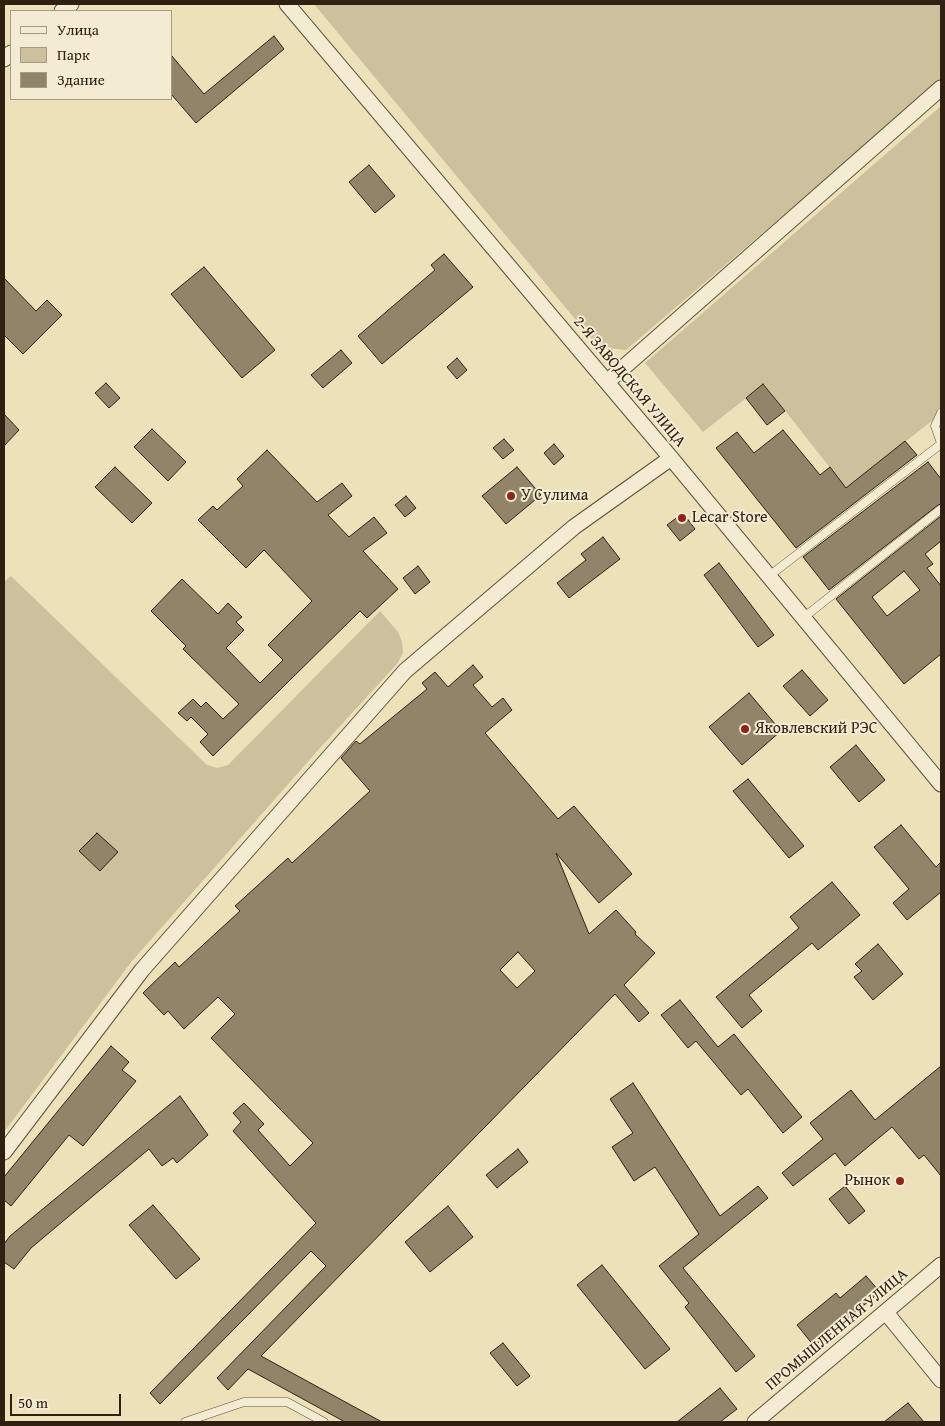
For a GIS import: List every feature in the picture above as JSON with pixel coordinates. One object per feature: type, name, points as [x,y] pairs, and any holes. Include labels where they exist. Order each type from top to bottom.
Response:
[{"type":"street","name":"2-Я ЗАВОДСКАЯ УЛИЦА","points":[[288,4],[671,458],[941,784]]},
{"type":"street","points":[[607,382],[940,90]]},
{"type":"street","points":[[4,1152],[142,970],[405,671],[574,527],[671,458]]},
{"type":"street","name":"ПРОМЫШЛЕННАЯ УЛИЦА","points":[[755,1422],[941,1265]]},
{"type":"street","points":[[888,1315],[941,1380]]},
{"type":"lane","points":[[769,576],[941,444],[936,426],[941,413]]},
{"type":"lane","points":[[803,618],[941,509]]},
{"type":"lane","points":[[185,1422],[244,1402],[287,1402],[324,1422]]},
{"type":"green space","points":[[314,4],[941,4],[941,80],[626,350],[607,348],[594,342]]},
{"type":"green space","points":[[941,106],[941,429],[933,420],[846,488],[764,384],[703,432],[645,363]]},
{"type":"green space","points":[[11,576],[207,765],[217,768],[228,765],[380,611],[398,632],[402,642],[403,653],[397,664],[320,748],[132,961],[4,1132],[4,582]]},
{"type":"building","points":[[274,36],[284,49],[196,123],[172,95],[172,56],[204,94]]},
{"type":"building","points":[[369,165],[395,196],[375,213],[349,182]]},
{"type":"building","points":[[444,254],[473,287],[382,364],[358,336],[435,270],[431,265]]},
{"type":"building","points":[[204,267],[275,350],[242,378],[171,294]]},
{"type":"building","points":[[4,278],[36,311],[47,300],[62,315],[23,354],[4,335]]},
{"type":"building","points":[[341,350],[352,363],[323,388],[311,375]]},
{"type":"building","points":[[457,358],[467,370],[457,379],[447,367]]},
{"type":"building","points":[[106,383],[120,398],[109,408],[95,393]]},
{"type":"building","points":[[763,384],[785,411],[767,425],[746,398]]},
{"type":"building","points":[[4,414],[19,430],[4,446]]},
{"type":"building","points":[[152,429],[186,462],[168,481],[134,447]]},
{"type":"building","points":[[783,430],[820,475],[830,467],[846,488],[905,441],[917,455],[796,548],[716,448],[737,432],[754,453]]},
{"type":"building","points":[[504,439],[514,450],[503,459],[493,448]]},
{"type":"building","points":[[554,444],[564,456],[554,465],[544,453]]},
{"type":"building","points":[[267,450],[317,502],[342,483],[352,496],[328,515],[349,537],[374,517],[387,533],[363,551],[398,589],[367,618],[360,611],[213,756],[200,742],[208,734],[191,717],[187,721],[178,713],[193,699],[201,707],[206,702],[223,719],[239,704],[183,649],[186,646],[151,611],[182,579],[218,614],[228,603],[242,617],[236,622],[244,630],[226,648],[260,683],[283,660],[268,645],[312,601],[264,550],[246,568],[198,520],[213,506],[217,510],[243,486],[237,479]]},
{"type":"building","points":[[928,462],[941,479],[941,504],[829,590],[803,557]]},
{"type":"building","points":[[115,467],[152,503],[132,523],[95,487]]},
{"type":"building","name":"У Сулима","points":[[517,467],[541,495],[506,524],[482,496]]},
{"type":"building","points":[[406,496],[416,508],[405,517],[395,505]]},
{"type":"building","points":[[683,513],[695,529],[680,541],[667,525]]},
{"type":"building","points":[[941,516],[941,541],[925,554],[933,564],[927,568],[941,586],[941,654],[904,684],[836,599]],"holes":[[[904,571],[920,590],[887,616],[872,597]]]},
{"type":"building","points":[[603,537],[620,559],[569,598],[557,583],[586,560],[581,554]]},
{"type":"building","points":[[719,563],[774,635],[758,647],[704,575]]},
{"type":"building","points":[[418,566],[430,582],[415,594],[403,578]]},
{"type":"building","points":[[473,665],[483,677],[473,685],[492,707],[503,698],[512,710],[485,733],[558,819],[574,806],[632,874],[599,903],[556,853],[589,934],[616,910],[636,932],[635,934],[655,953],[624,985],[649,1013],[639,1022],[615,994],[261,1356],[382,1422],[345,1422],[248,1369],[228,1390],[217,1378],[326,1266],[311,1251],[160,1404],[150,1393],[316,1223],[233,1131],[241,1122],[233,1113],[244,1103],[264,1124],[258,1130],[290,1166],[313,1143],[211,1038],[235,1014],[218,997],[184,1029],[168,1011],[164,1015],[143,993],[175,962],[179,967],[240,911],[235,906],[288,858],[292,863],[370,791],[341,758],[356,741],[360,744],[427,689],[422,683],[435,672],[448,687]],"holes":[[[518,952],[535,971],[517,988],[500,970]]]},
{"type":"building","points":[[802,670],[828,700],[810,716],[783,686]]},
{"type":"building","name":"Яковлевский РЭС","points":[[749,693],[781,731],[742,765],[709,727]]},
{"type":"building","points":[[856,745],[885,780],[859,802],[830,767]]},
{"type":"building","points":[[748,779],[804,846],[789,858],[733,791]]},
{"type":"building","points":[[901,825],[936,867],[941,862],[941,892],[907,920],[893,903],[909,889],[874,847]]},
{"type":"building","points":[[97,833],[118,852],[100,871],[79,851]]},
{"type":"building","points":[[832,882],[860,915],[818,950],[812,943],[749,995],[762,1011],[742,1028],[716,997],[799,928],[790,917]]},
{"type":"building","points":[[878,944],[903,974],[873,1000],[854,977],[862,971],[855,964]]},
{"type":"building","points":[[680,1000],[718,1047],[734,1034],[802,1117],[783,1133],[748,1089],[741,1095],[696,1041],[688,1048],[661,1015]]},
{"type":"building","points":[[111,1046],[129,1062],[122,1070],[136,1081],[83,1146],[69,1135],[11,1206],[4,1200],[4,1177]]},
{"type":"building","points":[[941,1066],[941,1176],[924,1155],[919,1159],[892,1127],[845,1166],[835,1153],[793,1186],[782,1173],[823,1139],[810,1123],[851,1090],[875,1120]]},
{"type":"building","points":[[633,1083],[720,1216],[758,1186],[768,1198],[683,1268],[755,1356],[736,1372],[685,1307],[689,1303],[659,1266],[699,1234],[655,1167],[634,1181],[612,1147],[633,1133],[610,1099]]},
{"type":"building","points":[[180,1096],[208,1135],[177,1163],[173,1158],[162,1166],[149,1149],[31,1248],[14,1269],[4,1262],[4,1244],[10,1236]]},
{"type":"building","points":[[518,1149],[528,1162],[497,1188],[486,1175]]},
{"type":"building","points":[[845,1186],[865,1211],[849,1224],[829,1199]]},
{"type":"building","points":[[153,1205],[200,1259],[176,1279],[129,1225]]},
{"type":"building","points":[[448,1206],[473,1237],[430,1272],[405,1242]]},
{"type":"building","points":[[602,1265],[670,1349],[645,1369],[577,1285]]},
{"type":"building","points":[[866,1276],[880,1292],[814,1346],[797,1325],[836,1293],[840,1298]]},
{"type":"building","points":[[503,1343],[530,1376],[517,1386],[490,1353]]},
{"type":"building","points":[[720,1388],[737,1409],[720,1422],[677,1422]]},
{"type":"building","points":[[908,1403],[924,1422],[884,1422]]},
{"type":"place","name":"У Сулима","points":[[511,496]]},
{"type":"place","name":"Lecar Store","points":[[682,518]]},
{"type":"place","name":"Яковлевский РЭС","points":[[745,729]]},
{"type":"place","name":"Рынок","points":[[900,1181]]}]
